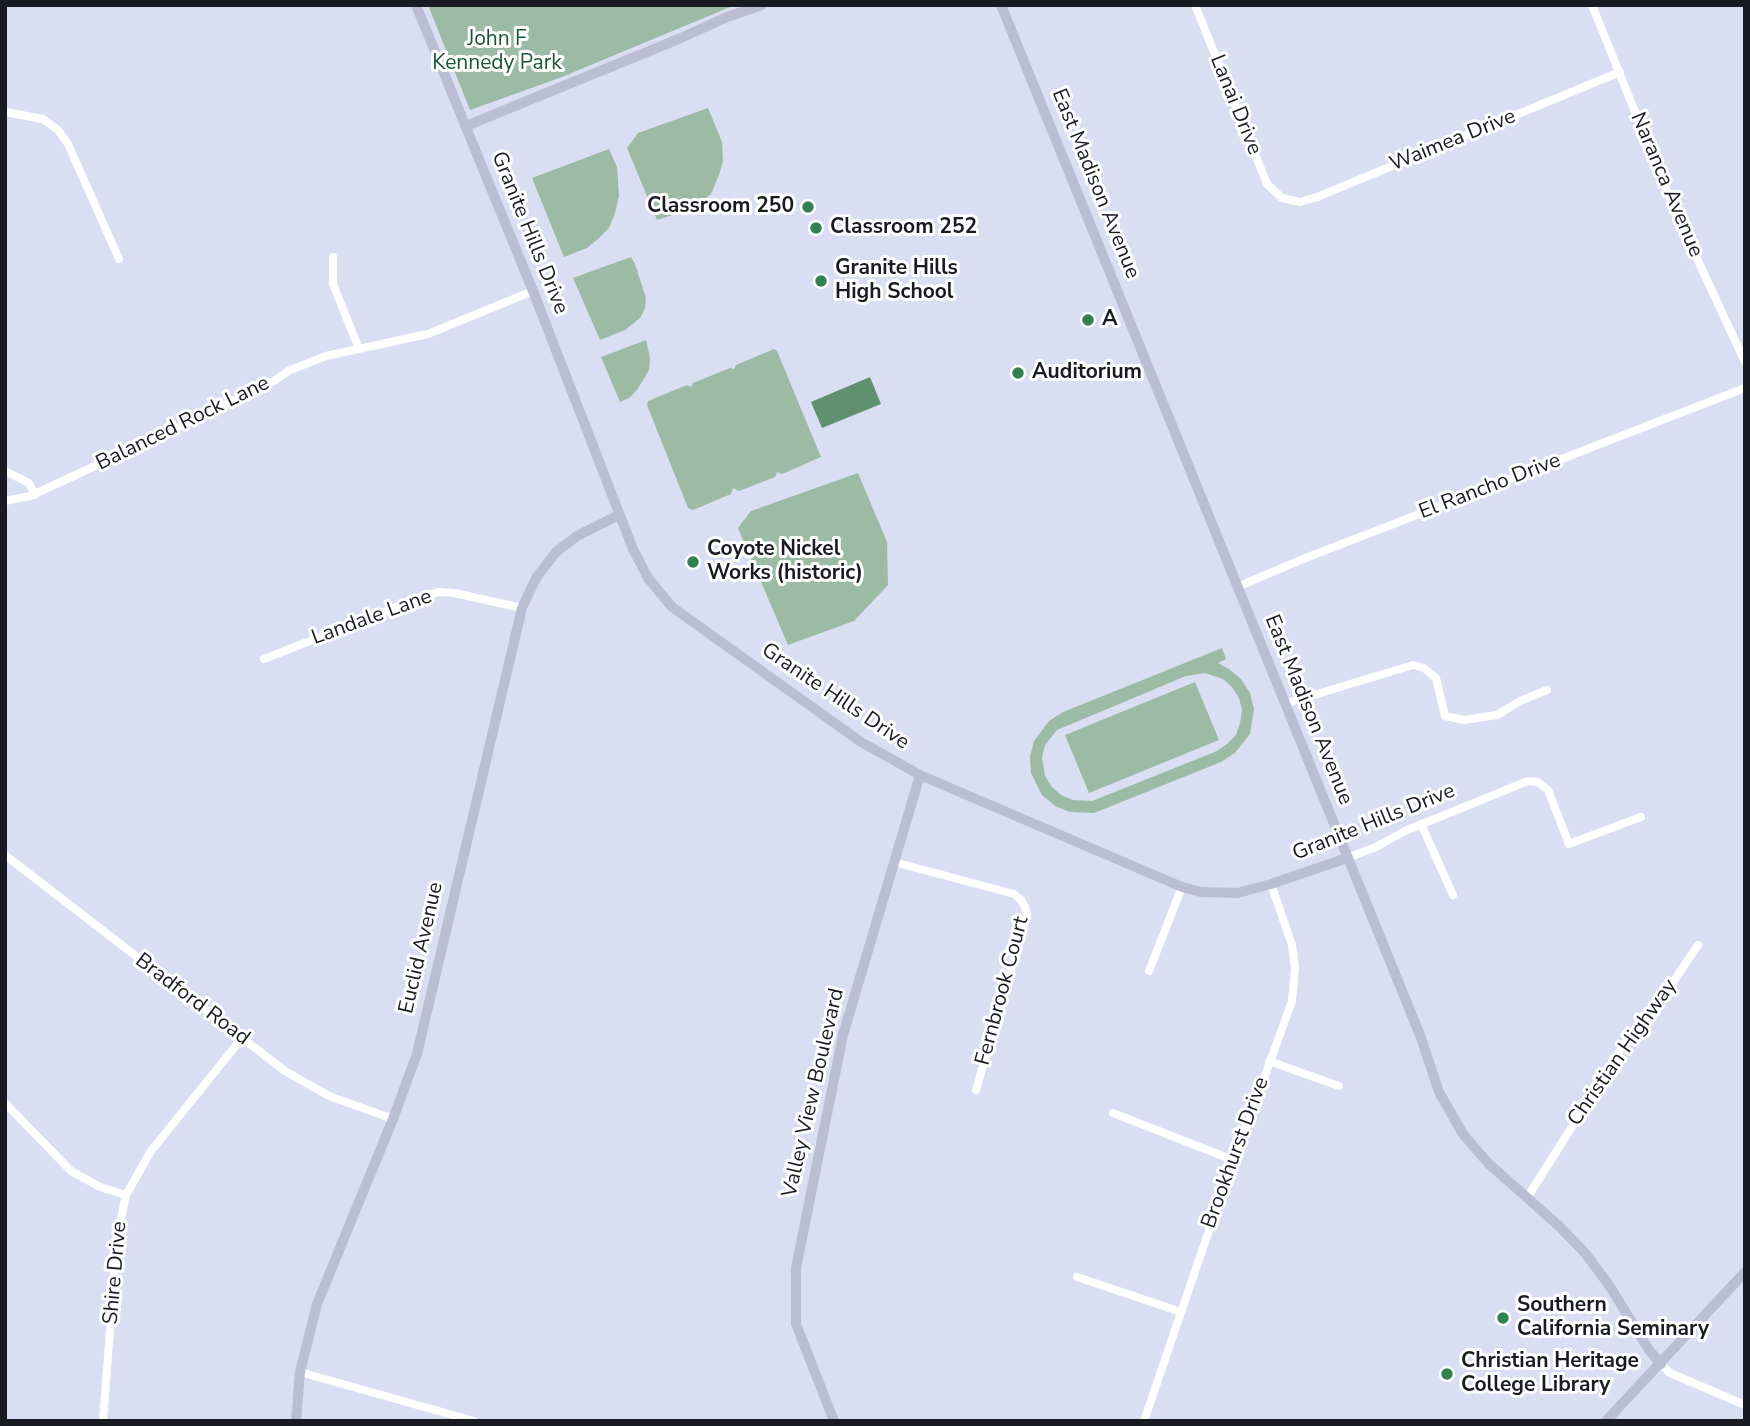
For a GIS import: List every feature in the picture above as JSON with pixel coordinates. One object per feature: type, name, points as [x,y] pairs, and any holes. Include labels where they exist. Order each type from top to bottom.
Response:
[{"type":"street","name":"Granite Hills Drive","points":[[416,5],[643,570],[655,589],[672,607],[861,742],[920,775],[1182,887],[1201,892],[1238,892],[1271,884],[1347,858],[1528,780],[1538,782],[1548,790],[1569,844],[1641,817]]},
{"type":"street","points":[[466,126],[678,40],[727,17],[762,5]]},
{"type":"street","name":"East Madison Avenue","points":[[1001,5],[1420,1035],[1439,1092],[1468,1139],[1504,1179],[1560,1227],[1597,1268],[1661,1364],[1670,1373],[1745,1405]]},
{"type":"street","name":"Lanai Drive","points":[[1195,5],[1267,184],[1284,199]]},
{"type":"street","name":"Naranca Avenue","points":[[1592,5],[1675,211],[1745,362]]},
{"type":"street","name":"Waimea Drive","points":[[1284,199],[1300,202],[1309,200],[1620,72]]},
{"type":"street","points":[[5,112],[43,118],[58,130],[68,144],[119,259]]},
{"type":"street","points":[[333,257],[333,284],[359,349]]},
{"type":"street","name":"Balanced Rock Lane","points":[[5,500],[37,494],[238,398],[290,370],[326,356],[428,334],[533,291]]},
{"type":"street","name":"El Rancho Drive","points":[[1237,587],[1745,388]]},
{"type":"street","points":[[5,471],[29,483],[37,494]]},
{"type":"street","name":"Euclid Avenue","points":[[296,1421],[300,1372],[314,1315],[329,1272],[394,1119],[417,1054],[522,608],[536,578],[556,552],[578,536],[619,515]]},
{"type":"street","name":"Landale Lane","points":[[264,659],[426,595],[440,592],[522,608]]},
{"type":"street","points":[[1284,704],[1413,665],[1424,668],[1436,678],[1445,716],[1464,720],[1497,715],[1546,690]]},
{"type":"street","name":"Valley View Boulevard","points":[[834,1421],[796,1324],[796,1268],[843,1035],[920,775]]},
{"type":"street","points":[[1421,824],[1453,895]]},
{"type":"street","name":"Bradford Road","points":[[5,855],[285,1071],[329,1096],[394,1119]]},
{"type":"street","name":"Fernbrook Court","points":[[894,862],[1014,894],[1025,907],[1027,915],[976,1090]]},
{"type":"street","name":"Brookhurst Drive","points":[[1144,1421],[1233,1160],[1292,1001],[1295,979],[1292,945],[1271,884]]},
{"type":"street","points":[[1149,971],[1182,887]]},
{"type":"street","name":"Christian Highway","points":[[1527,1198],[1628,1038],[1634,1040],[1698,945]]},
{"type":"street","name":"Shire Drive","points":[[103,1421],[117,1238],[126,1195],[151,1151],[242,1038]]},
{"type":"street","points":[[1269,1061],[1339,1086]]},
{"type":"street","points":[[5,1103],[71,1171],[100,1186],[126,1195]]},
{"type":"street","points":[[1113,1113],[1233,1160]]},
{"type":"street","points":[[1606,1421],[1745,1272]]},
{"type":"street","points":[[1077,1276],[1181,1312]]},
{"type":"street","points":[[300,1372],[474,1421]]},
{"type":"green space","name":"John F Kennedy Park","points":[[428,5],[735,5],[562,77],[470,110]]},
{"type":"green space","points":[[708,108],[722,142],[723,161],[711,194],[694,208],[657,220],[627,148],[638,133]]},
{"type":"green space","points":[[609,149],[617,167],[619,196],[609,228],[587,248],[564,257],[532,178]]},
{"type":"green space","points":[[631,257],[646,298],[645,308],[640,318],[625,330],[600,340],[573,278]]},
{"type":"green space","points":[[646,340],[650,358],[649,370],[637,390],[620,402],[601,357]]},
{"type":"green space","points":[[774,349],[821,457],[782,474],[777,472],[775,477],[739,491],[733,488],[731,494],[693,510],[688,508],[647,405],[648,401],[687,385],[691,387],[693,383],[730,368],[734,369],[736,365]]},
{"type":"green space","points":[[858,473],[887,542],[888,585],[854,621],[788,645],[738,528],[751,511]]},
{"type":"green space","points":[[1222,648],[1226,659],[1218,663],[1241,679],[1250,693],[1254,709],[1250,734],[1235,753],[1221,762],[1094,813],[1070,812],[1055,806],[1042,795],[1031,773],[1030,757],[1034,741],[1049,721],[1063,712]],"holes":[[[1205,673],[1223,679],[1239,698],[1242,710],[1236,735],[1217,751],[1092,801],[1073,800],[1061,795],[1045,776],[1042,758],[1045,745],[1057,730],[1186,676]]]},
{"type":"green space","points":[[1195,682],[1219,740],[1089,793],[1065,735]]},
{"type":"shaded area","points":[[870,377],[881,404],[822,428],[811,402]]},
{"type":"place","name":"Classroom 250","points":[[808,207]]},
{"type":"place","name":"Classroom 252","points":[[816,228]]},
{"type":"place","name":"Granite Hills High School","points":[[821,281]]},
{"type":"place","name":"A","points":[[1088,320]]},
{"type":"place","name":"Auditorium","points":[[1018,373]]},
{"type":"place","name":"Coyote Nickel Works (historic)","points":[[693,562]]},
{"type":"place","name":"Southern California Seminary","points":[[1503,1318]]},
{"type":"place","name":"Christian Heritage College Library","points":[[1447,1374]]}]
